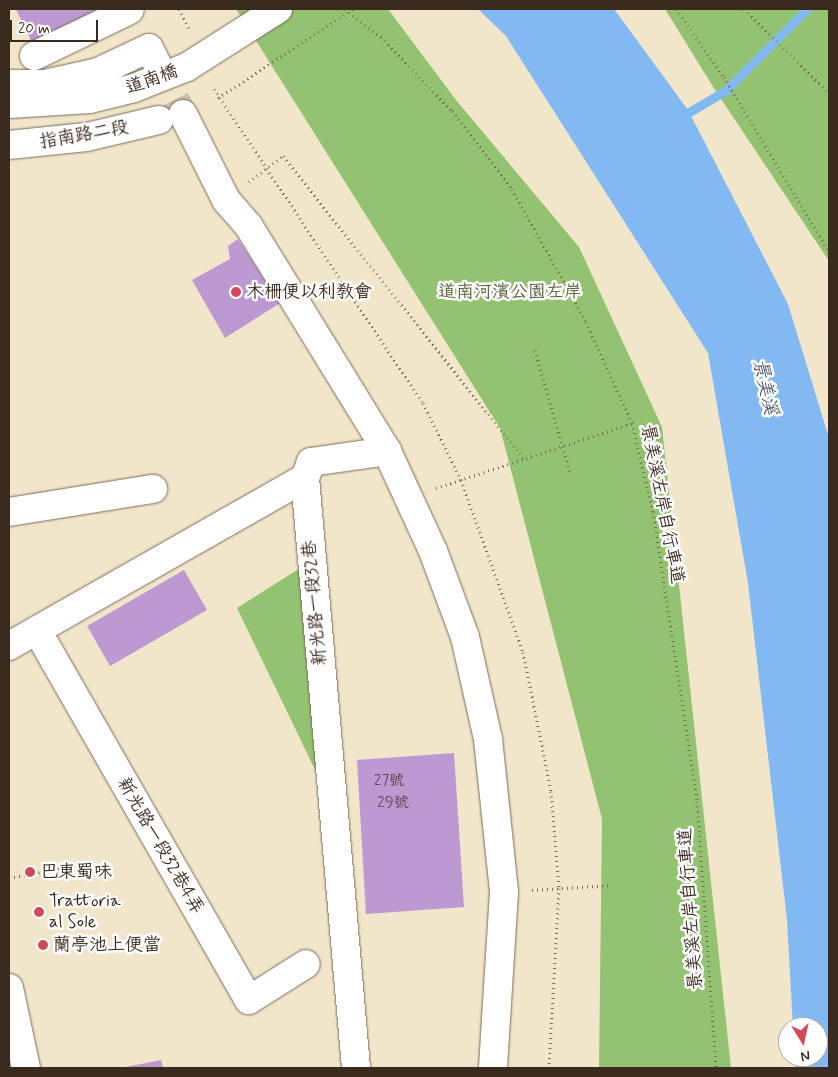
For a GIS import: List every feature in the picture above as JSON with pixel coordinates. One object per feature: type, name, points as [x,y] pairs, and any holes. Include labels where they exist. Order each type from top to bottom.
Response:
[{"type":"street","name":"道南橋","points":[[9,104],[90,99],[134,88],[187,68],[278,9]]},
{"type":"street","points":[[9,84],[45,84],[98,72],[152,55],[130,10],[34,56]]},
{"type":"street","name":"指南路二段","points":[[9,145],[87,137],[171,117],[226,200],[248,225],[387,451]]},
{"type":"street","points":[[9,646],[38,632],[305,478],[311,462],[387,451],[433,551],[465,637],[488,739],[504,892],[493,1068]]},
{"type":"street","name":"新光路一段32巷","points":[[305,478],[356,1068]]},
{"type":"street","points":[[9,512],[153,489]]},
{"type":"street","name":"新光路一段32巷4弄","points":[[38,632],[249,1000],[306,964]]},
{"type":"street","points":[[9,988],[26,1068]]},
{"type":"path","points":[[179,9],[191,34]]},
{"type":"path","name":"景美溪左岸自行車道","points":[[345,9],[381,37],[452,111],[512,189],[586,322],[632,423],[653,512],[696,801],[716,1068]]},
{"type":"path","points":[[218,98],[353,9]]},
{"type":"path","points":[[676,9],[724,77],[828,245],[829,252]]},
{"type":"path","points":[[744,9],[829,92]]},
{"type":"path","points":[[214,89],[218,98],[268,168],[283,156],[524,459]]},
{"type":"path","points":[[535,350],[570,472]]},
{"type":"path","points":[[461,480],[632,423]]},
{"type":"path","points":[[9,878],[74,866]]},
{"type":"path","points":[[559,888],[612,885]]},
{"type":"green space","name":"道南河濱公園左岸","points":[[236,9],[388,9],[456,100],[579,247],[662,427],[731,1068],[599,1068],[602,819],[500,428]]},
{"type":"green space","points":[[665,9],[829,9],[829,261],[715,90]]},
{"type":"green space","points":[[308,563],[322,784],[237,608]]},
{"type":"water","name":"景美溪","points":[[478,9],[614,9],[688,110],[788,304],[829,438],[829,1068],[796,1068],[828,1067],[828,1017],[792,1017],[787,920],[748,583],[708,353],[506,36]]},
{"type":"building","points":[[16,9],[98,9],[103,20],[36,51]]},
{"type":"building","name":"木柵便以利教會","points":[[238,239],[280,303],[225,338],[192,280],[230,259],[228,246]]},
{"type":"building","points":[[184,570],[207,610],[110,666],[87,626]]},
{"type":"building","points":[[454,753],[464,907],[366,914],[357,760]]},
{"type":"building","points":[[161,1060],[163,1068],[126,1068],[126,1067]]},
{"type":"waterway","points":[[679,118],[725,91],[807,9]]},
{"type":"tunnel","points":[[156,62],[183,114]]},
{"type":"place","name":"木柵便以利教會","points":[[236,292]]},
{"type":"place","name":"巴東蜀味","points":[[30,872]]},
{"type":"place","name":"Trattoria al Sole","points":[[39,912]]},
{"type":"place","name":"蘭亭池上便當","points":[[43,945]]}]
